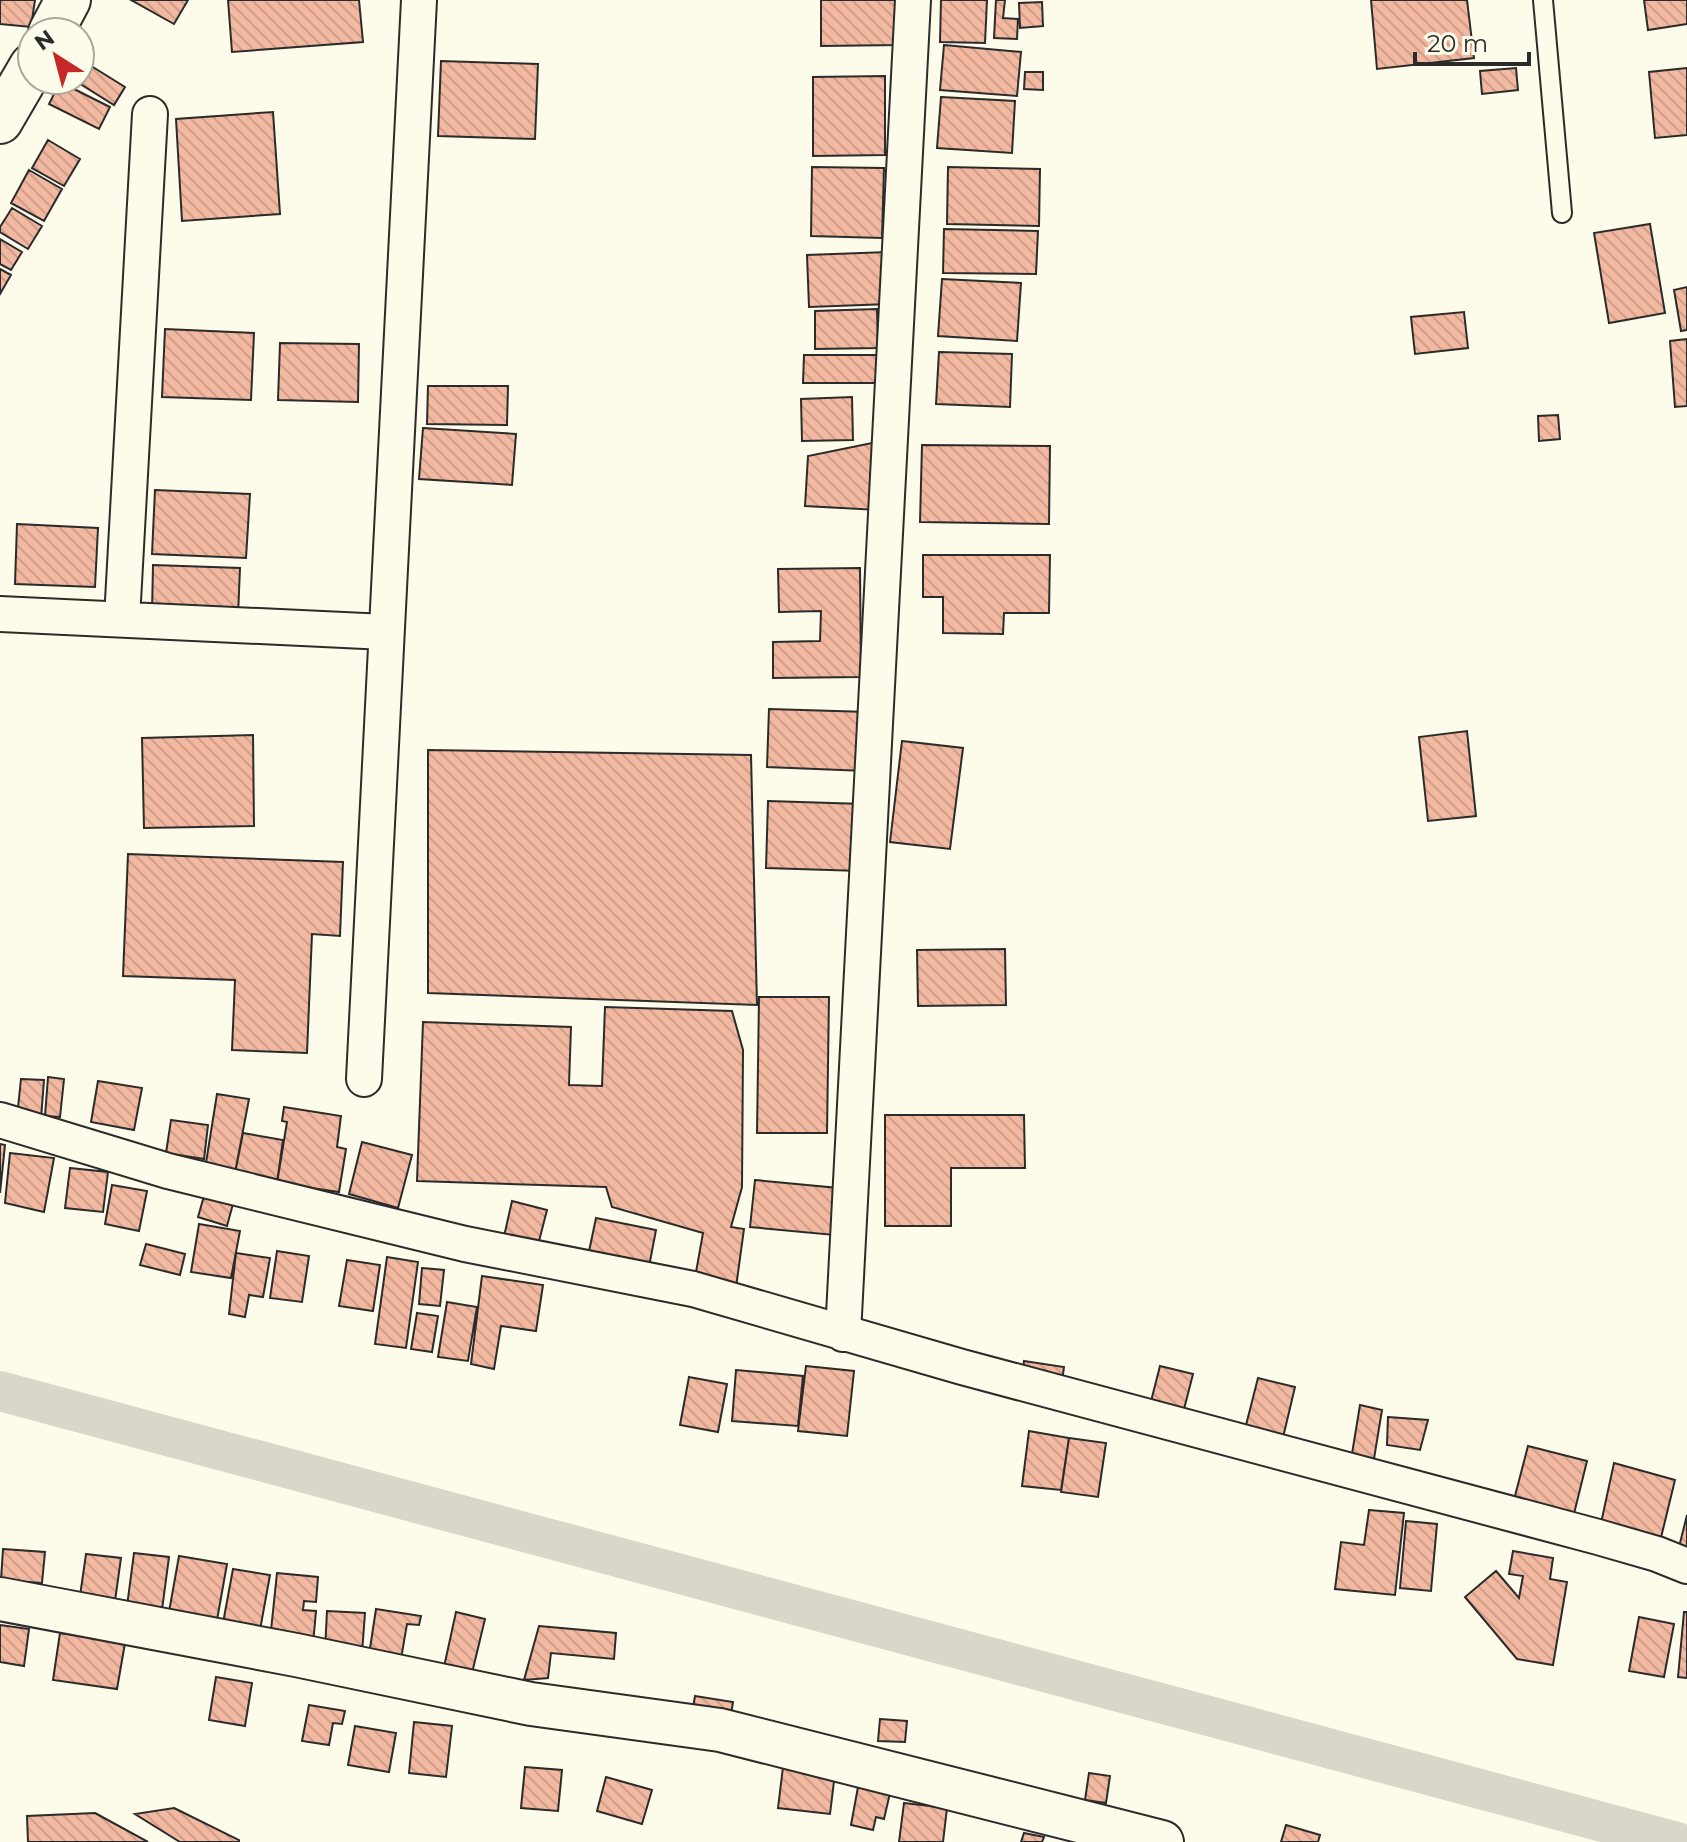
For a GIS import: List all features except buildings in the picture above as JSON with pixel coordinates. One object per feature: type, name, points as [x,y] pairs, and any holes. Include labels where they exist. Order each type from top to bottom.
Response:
[{"type":"main road","points":[[0,121],[16,94]]},
{"type":"street","points":[[364,1079],[419,0]]},
{"type":"street","points":[[843,1334],[913,0]]},
{"type":"street","points":[[122,619],[150,114]]},
{"type":"street","points":[[0,614],[386,632]]},
{"type":"street","points":[[0,1120],[168,1171],[465,1244],[693,1289],[843,1334],[1657,1554],[1687,1566]]},
{"type":"street","points":[[0,1599],[296,1655],[531,1704],[720,1730],[1162,1842]]},
{"type":"lane","points":[[1543,0],[1562,213]]},
{"type":"waterway","points":[[0,1391],[1677,1842]]}]
